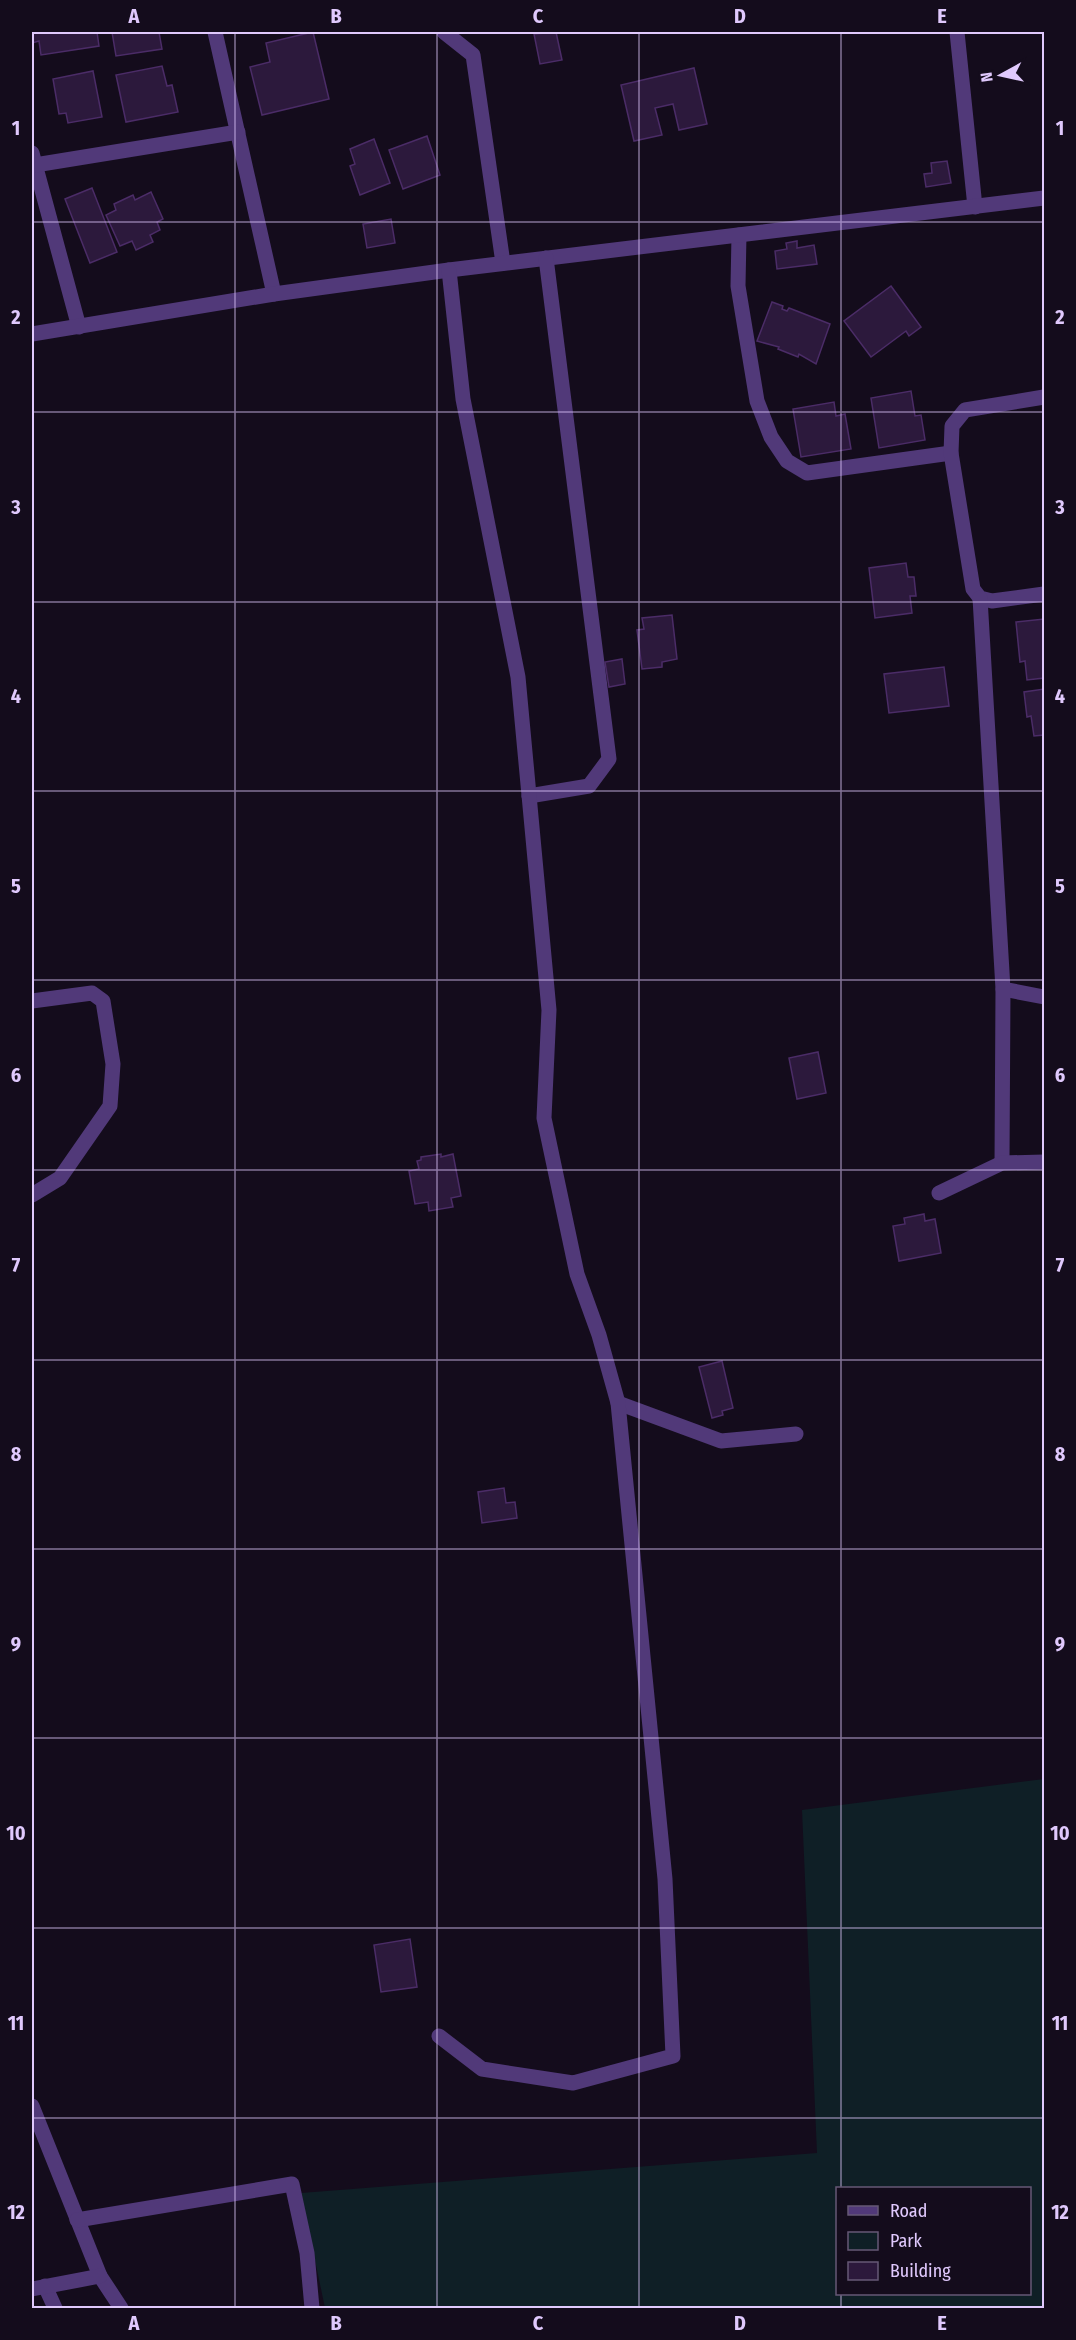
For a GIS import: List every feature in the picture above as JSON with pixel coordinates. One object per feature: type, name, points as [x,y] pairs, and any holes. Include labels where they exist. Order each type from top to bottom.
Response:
[{"type":"street","points":[[215,32],[274,294]]},
{"type":"street","points":[[444,32],[473,55],[503,263]]},
{"type":"street","points":[[957,32],[975,207]]},
{"type":"street","points":[[79,327],[33,159],[238,132]]},
{"type":"street","points":[[32,334],[274,294],[449,270],[1044,198]]},
{"type":"street","points":[[739,235],[738,286],[758,401],[771,437],[787,461],[807,473],[951,453]]},
{"type":"street","points":[[529,796],[589,786],[609,759],[546,258]]},
{"type":"street","points":[[439,2036],[482,2069],[573,2083],[673,2056],[664,1879],[618,1403],[599,1335],[577,1275],[544,1118],[549,1010],[518,677],[463,399],[449,270]]},
{"type":"street","points":[[1002,1163],[1003,989],[980,598],[973,589],[951,453],[952,426],[965,410],[1044,397]]},
{"type":"street","points":[[980,598],[992,601],[1044,594]]},
{"type":"street","points":[[1003,989],[1044,997]]},
{"type":"street","points":[[32,1001],[92,993],[103,1001],[113,1064],[110,1106],[60,1178],[32,1195]]},
{"type":"street","points":[[939,1193],[1002,1163],[1044,1162]]},
{"type":"street","points":[[618,1403],[721,1441],[796,1434]]},
{"type":"street","points":[[32,2106],[100,2276],[121,2308]]},
{"type":"street","points":[[77,2220],[292,2184],[307,2253],[312,2308]]},
{"type":"street","points":[[38,2288],[100,2276]]},
{"type":"street","points":[[38,2288],[56,2308]]},
{"type":"green space","points":[[1044,1779],[1044,2308],[325,2308],[301,2193],[817,2153],[802,1810]]},
{"type":"building","points":[[32,32],[97,32],[99,46],[41,55],[39,41],[32,43]]},
{"type":"building","points":[[112,32],[159,32],[162,49],[116,56]]},
{"type":"building","points":[[313,32],[329,99],[262,115],[250,67],[270,62],[266,43]]},
{"type":"building","points":[[556,32],[562,60],[540,64],[534,34]]},
{"type":"building","points":[[162,66],[167,86],[172,85],[178,112],[126,122],[116,75]]},
{"type":"building","points":[[694,68],[707,124],[679,130],[673,104],[655,108],[662,135],[634,141],[621,85]]},
{"type":"building","points":[[93,71],[102,117],[68,123],[66,113],[59,114],[53,79]]},
{"type":"building","points":[[427,136],[440,175],[403,189],[389,150]]},
{"type":"building","points":[[374,139],[390,183],[360,195],[350,166],[355,164],[350,149]]},
{"type":"building","points":[[947,161],[951,183],[926,187],[924,174],[932,173],[931,163]]},
{"type":"building","points":[[92,188],[117,252],[90,263],[65,199]]},
{"type":"building","points":[[151,192],[163,219],[157,222],[160,230],[150,235],[153,242],[136,250],[132,241],[120,246],[106,215],[116,210],[114,204],[133,195],[135,200]]},
{"type":"building","points":[[391,219],[395,243],[367,248],[363,224]]},
{"type":"building","points":[[797,241],[797,248],[814,245],[817,264],[777,269],[775,251],[787,249],[786,243]]},
{"type":"building","points":[[891,286],[921,327],[909,336],[906,331],[871,357],[844,321]]},
{"type":"building","points":[[772,302],[783,306],[782,309],[787,311],[789,308],[830,324],[816,364],[799,354],[798,357],[778,349],[779,347],[757,341]]},
{"type":"building","points":[[911,391],[915,416],[921,415],[925,440],[879,448],[871,398]]},
{"type":"building","points":[[834,402],[836,416],[845,414],[851,449],[801,457],[793,409]]},
{"type":"building","points":[[906,563],[908,577],[914,577],[916,596],[910,596],[912,613],[875,618],[869,568]]},
{"type":"building","points":[[672,615],[677,659],[662,662],[662,667],[642,669],[637,630],[644,629],[642,618]]},
{"type":"building","points":[[1044,619],[1044,678],[1027,680],[1025,661],[1020,662],[1016,622]]},
{"type":"building","points":[[622,659],[625,684],[609,687],[605,662]]},
{"type":"building","points":[[944,667],[949,706],[889,713],[884,674]]},
{"type":"building","points":[[1044,689],[1044,735],[1034,736],[1031,716],[1027,717],[1024,692]]},
{"type":"building","points":[[818,1052],[826,1093],[797,1099],[789,1058]]},
{"type":"building","points":[[441,1154],[441,1157],[453,1154],[461,1196],[451,1198],[453,1207],[429,1211],[428,1202],[415,1204],[409,1171],[419,1169],[417,1161],[421,1160],[421,1157]]},
{"type":"building","points":[[924,1214],[925,1221],[935,1219],[941,1253],[899,1261],[893,1226],[905,1224],[904,1218]]},
{"type":"building","points":[[722,1361],[733,1408],[722,1411],[723,1415],[712,1418],[699,1367]]},
{"type":"building","points":[[504,1488],[506,1503],[515,1502],[517,1518],[482,1523],[478,1492]]},
{"type":"building","points":[[410,1939],[417,1987],[381,1992],[374,1945]]}]
